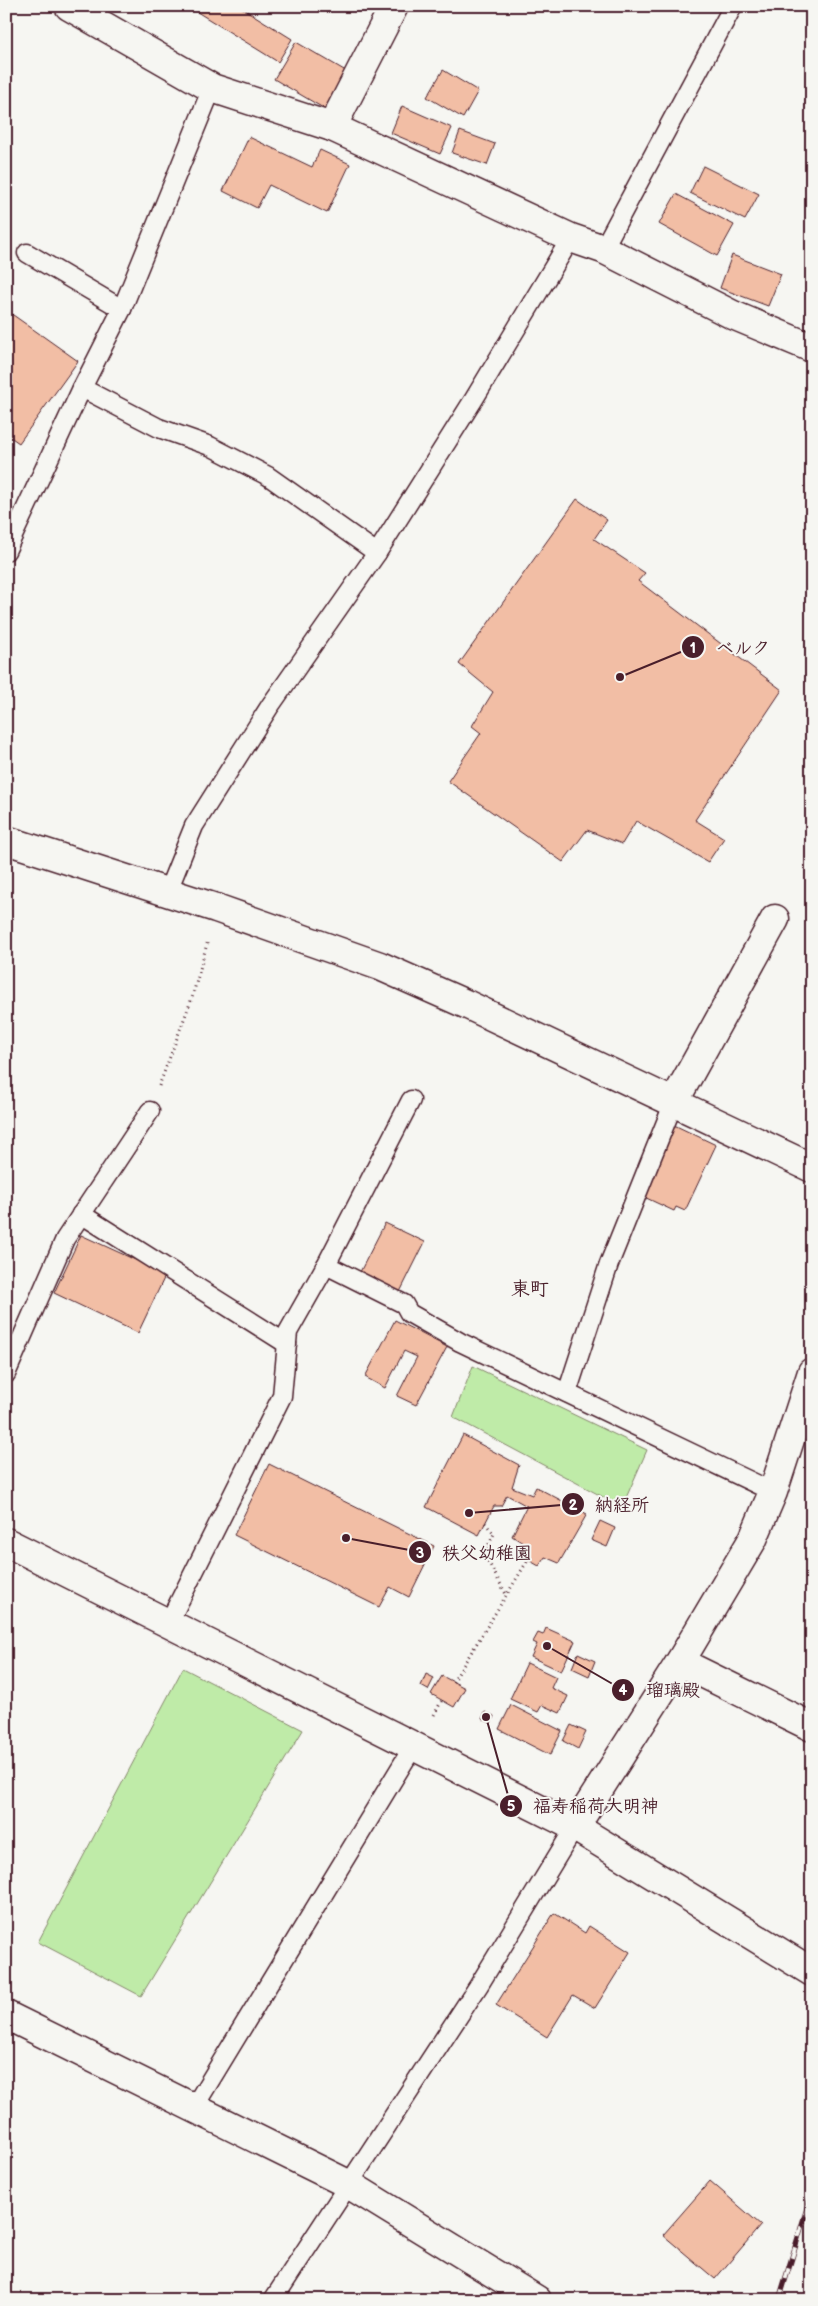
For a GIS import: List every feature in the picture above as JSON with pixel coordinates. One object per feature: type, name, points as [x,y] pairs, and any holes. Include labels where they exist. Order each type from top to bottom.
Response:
[{"type":"street","points":[[69,6],[212,88],[332,127],[571,238],[603,249],[733,315],[812,348]]},
{"type":"street","points":[[332,127],[394,6]]},
{"type":"street","points":[[6,840],[216,908],[380,966],[468,1005],[812,1168]]},
{"type":"street","points":[[674,1102],[775,919]]},
{"type":"street","points":[[575,1827],[680,1662],[753,1539],[773,1492],[812,1372]]},
{"type":"street","points":[[6,1542],[413,1748],[575,1827],[812,1972]]},
{"type":"street","points":[[680,1662],[812,1727]]},
{"type":"street","points":[[6,2015],[350,2185],[537,2300]]},
{"type":"lane","points":[[603,249],[733,6]]},
{"type":"lane","points":[[6,551],[82,388],[122,309],[212,88]]},
{"type":"lane","points":[[167,893],[194,826],[270,706],[377,553],[474,399],[571,238]]},
{"type":"lane","points":[[26,253],[122,309]]},
{"type":"lane","points":[[82,388],[159,428],[210,446],[268,476],[377,553]]},
{"type":"lane","points":[[168,1624],[282,1396],[288,1332],[326,1265],[412,1100]]},
{"type":"lane","points":[[567,1393],[610,1264],[674,1102]]},
{"type":"lane","points":[[6,1374],[65,1239],[150,1111]]},
{"type":"lane","points":[[81,1214],[286,1344]]},
{"type":"lane","points":[[326,1265],[404,1304],[409,1313],[460,1342],[773,1492]]},
{"type":"lane","points":[[194,2107],[413,1748]]},
{"type":"lane","points":[[273,2300],[350,2185],[479,1985],[575,1827]]},
{"type":"path","points":[[150,1111],[192,998],[216,908]]},
{"type":"path","points":[[484,1524],[494,1534],[484,1554],[506,1595]]},
{"type":"path","points":[[453,1682],[528,1560]]},
{"type":"path","points":[[434,1715],[442,1700]]},
{"type":"green space","points":[[473,1366],[647,1450],[622,1507],[453,1417]]},
{"type":"green space","points":[[183,1668],[303,1730],[141,1996],[38,1942]]},
{"type":"building","points":[[239,6],[292,39],[278,62],[189,7]]},
{"type":"building","points":[[296,42],[351,74],[330,112],[274,79]]},
{"type":"building","points":[[443,70],[478,91],[463,118],[427,97]]},
{"type":"building","points":[[402,106],[452,128],[440,154],[391,133]]},
{"type":"building","points":[[460,131],[495,144],[487,165],[452,153]]},
{"type":"building","points":[[249,137],[312,167],[320,150],[350,164],[327,213],[269,185],[257,208],[223,191]]},
{"type":"building","points":[[703,166],[759,194],[745,220],[690,193]]},
{"type":"building","points":[[676,194],[734,225],[717,256],[659,224]]},
{"type":"building","points":[[732,255],[781,274],[768,306],[720,288]]},
{"type":"building","points":[[6,310],[78,361],[19,443],[6,434]]},
{"type":"building","points":[[577,499],[607,520],[594,539],[645,573],[638,581],[782,690],[695,820],[724,838],[708,862],[636,821],[622,844],[587,830],[563,862],[448,781],[481,733],[472,726],[493,692],[459,664]]},
{"type":"building","points":[[672,1124],[716,1145],[685,1211],[676,1207],[674,1211],[642,1196]]},
{"type":"building","points":[[385,1223],[425,1242],[400,1292],[360,1272]]},
{"type":"building","points":[[81,1235],[166,1274],[138,1333],[54,1293]]},
{"type":"building","points":[[395,1320],[447,1347],[416,1405],[397,1396],[417,1357],[404,1351],[385,1388],[365,1377]]},
{"type":"building","points":[[463,1435],[519,1465],[512,1487],[532,1495],[536,1487],[587,1514],[559,1563],[545,1557],[539,1566],[518,1554],[523,1543],[512,1536],[527,1506],[507,1495],[501,1506],[494,1506],[479,1535],[426,1507]]},
{"type":"building","points":[[269,1464],[434,1546],[409,1597],[390,1587],[379,1607],[234,1535]]},
{"type":"building","points":[[600,1521],[615,1528],[607,1547],[591,1540]]},
{"type":"building","points":[[546,1628],[575,1641],[561,1671],[531,1657],[537,1644],[533,1642],[538,1633],[543,1635]]},
{"type":"building","points":[[578,1653],[595,1661],[589,1676],[572,1668]]},
{"type":"building","points":[[527,1663],[556,1677],[551,1688],[568,1696],[560,1713],[542,1705],[538,1712],[510,1699]]},
{"type":"building","points":[[426,1674],[434,1678],[428,1690],[421,1686]]},
{"type":"building","points":[[442,1676],[465,1688],[454,1707],[431,1694]]},
{"type":"building","points":[[511,1705],[562,1731],[550,1755],[499,1729]]},
{"type":"building","points":[[485,1712],[494,1716],[491,1723],[482,1719]]},
{"type":"building","points":[[571,1725],[586,1732],[578,1749],[563,1741]]},
{"type":"building","points":[[554,1913],[585,1933],[589,1926],[630,1952],[595,2008],[573,1995],[547,2037],[496,2005]]},
{"type":"building","points":[[710,2181],[761,2225],[715,2279],[663,2235]]},
{"type":"railway","points":[[779,2300],[812,2192]]},
{"type":"place","name":"ベルク","points":[[620,677]]},
{"type":"place","name":"納経所","points":[[469,1513]]},
{"type":"place","name":"秩父幼稚園","points":[[346,1538]]},
{"type":"place","name":"瑠璃殿","points":[[547,1646]]},
{"type":"place","name":"福寿稲荷大明神","points":[[486,1717]]},
{"type":"district","name":"東町","points":[[530,1288]]}]
